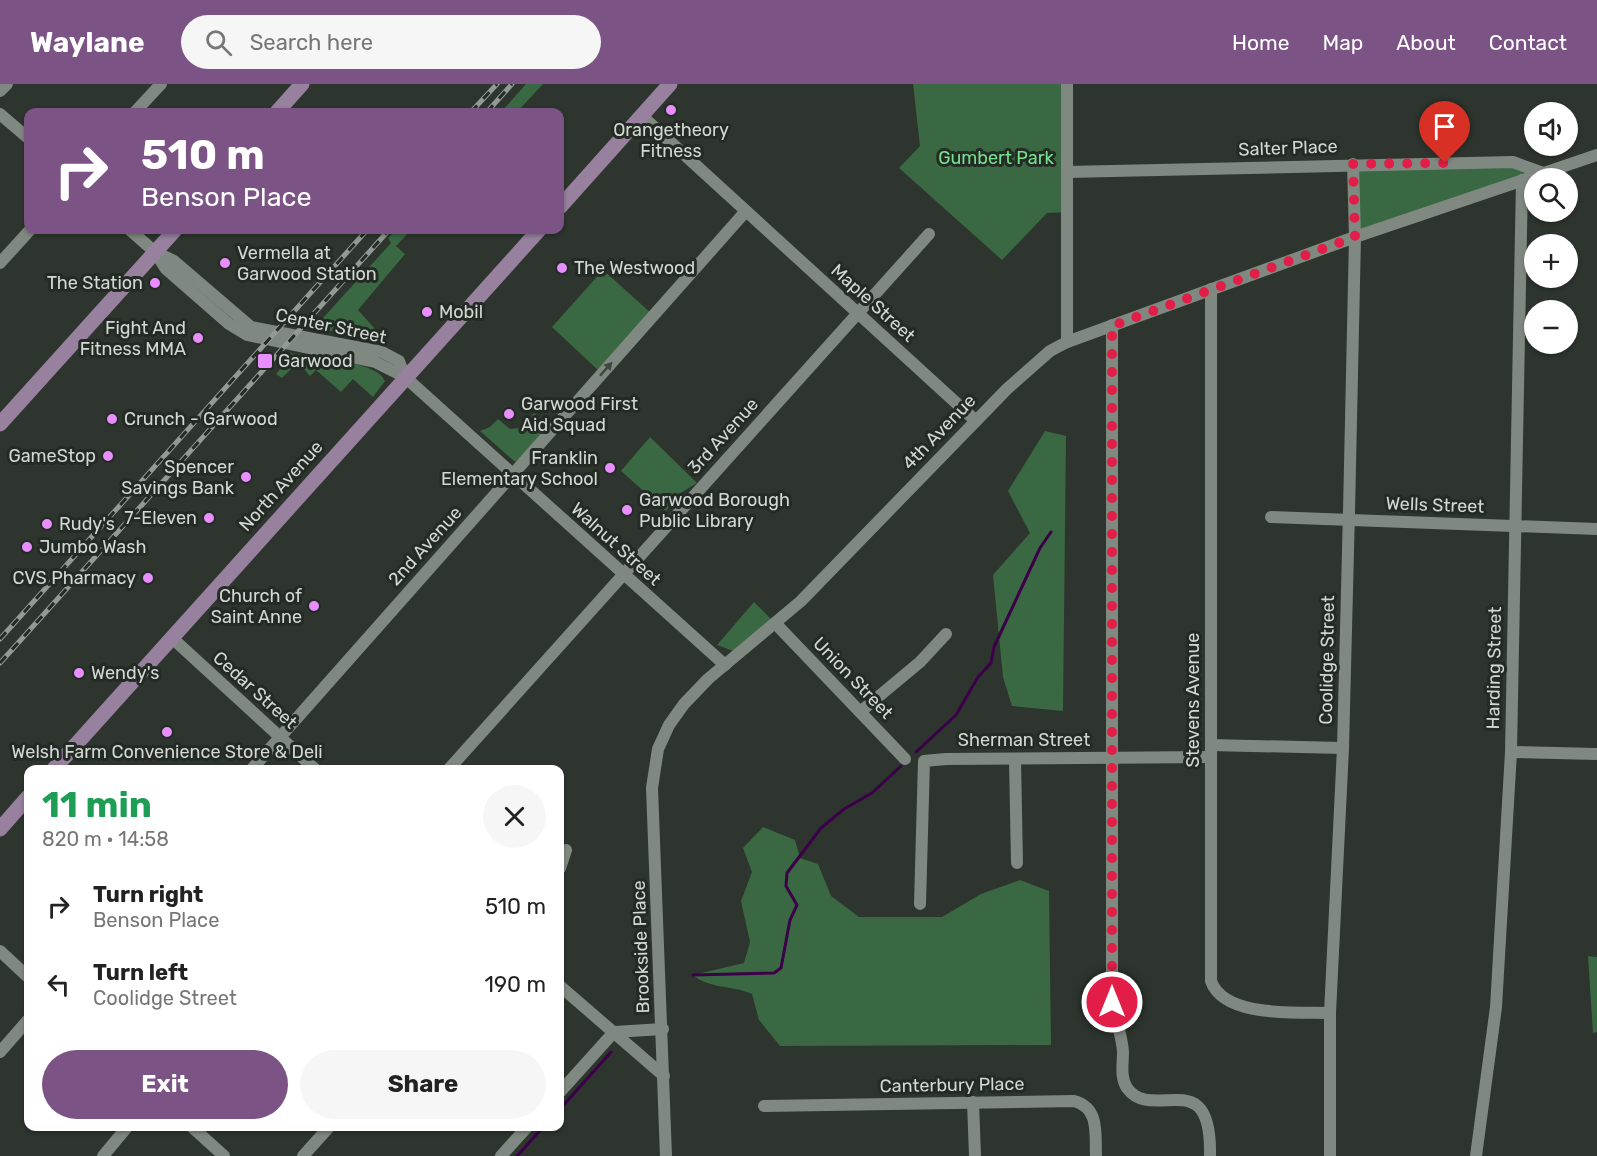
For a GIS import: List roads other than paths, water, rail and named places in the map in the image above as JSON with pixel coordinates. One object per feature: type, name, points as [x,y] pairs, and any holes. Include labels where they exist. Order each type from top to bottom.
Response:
[{"type":"main road","points":[[281,108],[302,84]]},
{"type":"main road","points":[[564,203],[670,84]]},
{"type":"main road","points":[[0,424],[171,234]]},
{"type":"main road","name":"North Avenue","points":[[57,765],[535,234]]},
{"type":"main road","points":[[0,829],[24,802]]},
{"type":"street","points":[[0,91],[7,84]]},
{"type":"street","points":[[139,108],[161,84]]},
{"type":"street","points":[[1067,84],[1067,342]]},
{"type":"street","points":[[0,114],[24,135]]},
{"type":"street","name":"Maple Street","points":[[642,116],[976,421]]},
{"type":"street","name":"4th Avenue","points":[[1556,168],[1597,155]]},
{"type":"street","name":"Salter Place","points":[[1067,172],[1513,162],[1531,168]]},
{"type":"street","name":"Coolidge Street","points":[[1330,1156],[1330,1013],[1343,748],[1349,522],[1355,237],[1353,164]]},
{"type":"street","name":"4th Avenue","points":[[663,737],[684,705],[725,665],[801,601],[976,421],[1050,351],[1067,342],[1211,289],[1522,180]]},
{"type":"street","name":"Harding Street","points":[[1476,1156],[1496,1007],[1511,752],[1522,180]]},
{"type":"street","name":"2nd Avenue","points":[[255,765],[746,211]]},
{"type":"street","points":[[0,263],[26,234]]},
{"type":"street","name":"Center Street","points":[[135,234],[155,252],[174,261],[251,327],[382,352],[399,361],[405,377]]},
{"type":"street","name":"3rd Avenue","points":[[452,765],[929,234]]},
{"type":"street","name":"Stevens Avenue","points":[[1211,289],[1210,971],[1213,987],[1227,1001],[1267,1011],[1330,1013]]},
{"type":"street","points":[[1112,326],[1110,758],[1112,1002],[1121,1039],[1124,1081],[1131,1093],[1144,1099],[1180,1099],[1195,1105],[1209,1122],[1210,1156]]},
{"type":"street","name":"Walnut Street","points":[[405,377],[725,665]]},
{"type":"street","name":"Wells Street","points":[[1271,517],[1349,522],[1597,529]]},
{"type":"street","name":"Union Street","points":[[775,623],[905,759]]},
{"type":"street","points":[[860,712],[920,662],[946,634]]},
{"type":"street","name":"Cedar Street","points":[[171,637],[311,765]]},
{"type":"street","name":"Brookside Place","points":[[663,737],[655,762],[652,788],[663,1029],[666,1156]]},
{"type":"street","name":"Sherman Street","points":[[920,904],[924,761],[1110,758],[1211,751],[1343,748]]},
{"type":"street","points":[[1511,752],[1597,754]]},
{"type":"street","points":[[1015,760],[1017,863]]},
{"type":"street","points":[[564,856],[566,850]]},
{"type":"street","points":[[0,951],[24,973]]},
{"type":"street","points":[[564,989],[664,1076]]},
{"type":"street","points":[[0,1052],[24,1025]]},
{"type":"street","points":[[564,1088],[614,1032],[663,1029]]},
{"type":"street","points":[[973,1102],[975,1156]]},
{"type":"street","name":"Canterbury Place","points":[[764,1106],[973,1102],[1082,1103],[1094,1118],[1095,1156]]},
{"type":"street","points":[[103,1156],[125,1131]]},
{"type":"street","points":[[196,1131],[224,1156]]},
{"type":"street","points":[[303,1156],[326,1131]]},
{"type":"street","points":[[501,1156],[524,1131]]},
{"type":"waterway","points":[[916,752],[956,715],[978,677],[991,663],[994,647],[1040,548],[1051,532]]},
{"type":"waterway","points":[[693,975],[774,973],[781,968],[790,920],[797,905],[786,886],[787,873],[821,828],[844,809],[872,793],[901,766]]},
{"type":"waterway","points":[[564,1105],[611,1052]]},
{"type":"waterway","points":[[517,1156],[540,1131]]},
{"type":"railway","points":[[475,108],[497,84]]},
{"type":"railway","points":[[491,108],[512,84]]},
{"type":"railway","points":[[0,639],[363,234]]},
{"type":"railway","points":[[0,663],[385,234]]},
{"type":"place","name":"Orangetheory Fitness","points":[[671,110]]},
{"type":"place","name":"Vermella at Garwood Station","points":[[225,263]]},
{"type":"place","name":"The Westwood","points":[[562,268]]},
{"type":"place","name":"The Station","points":[[155,283]]},
{"type":"place","name":"Mobil","points":[[427,312]]},
{"type":"place","name":"Fight And Fitness MMA","points":[[198,338]]},
{"type":"place","name":"Garwood","points":[[265,361]]},
{"type":"place","name":"Garwood First Aid Squad","points":[[509,414]]},
{"type":"place","name":"Crunch - Garwood","points":[[112,419]]},
{"type":"place","name":"GameStop","points":[[108,456]]},
{"type":"place","name":"Franklin Elementary School","points":[[610,468]]},
{"type":"place","name":"Spencer Savings Bank","points":[[246,477]]},
{"type":"place","name":"Garwood Borough Public Library","points":[[627,510]]},
{"type":"place","name":"7-Eleven","points":[[209,518]]},
{"type":"place","name":"Rudy's","points":[[47,524]]},
{"type":"place","name":"Jumbo Wash","points":[[27,547]]},
{"type":"place","name":"CVS Pharmacy","points":[[148,578]]},
{"type":"place","name":"Church of Saint Anne","points":[[314,606]]},
{"type":"place","name":"Wendy's","points":[[79,673]]},
{"type":"place","name":"Welsh Farm Convenience Store & Deli","points":[[167,732]]},
{"type":"park label","name":"Gumbert Park","points":[[996,158]]}]
